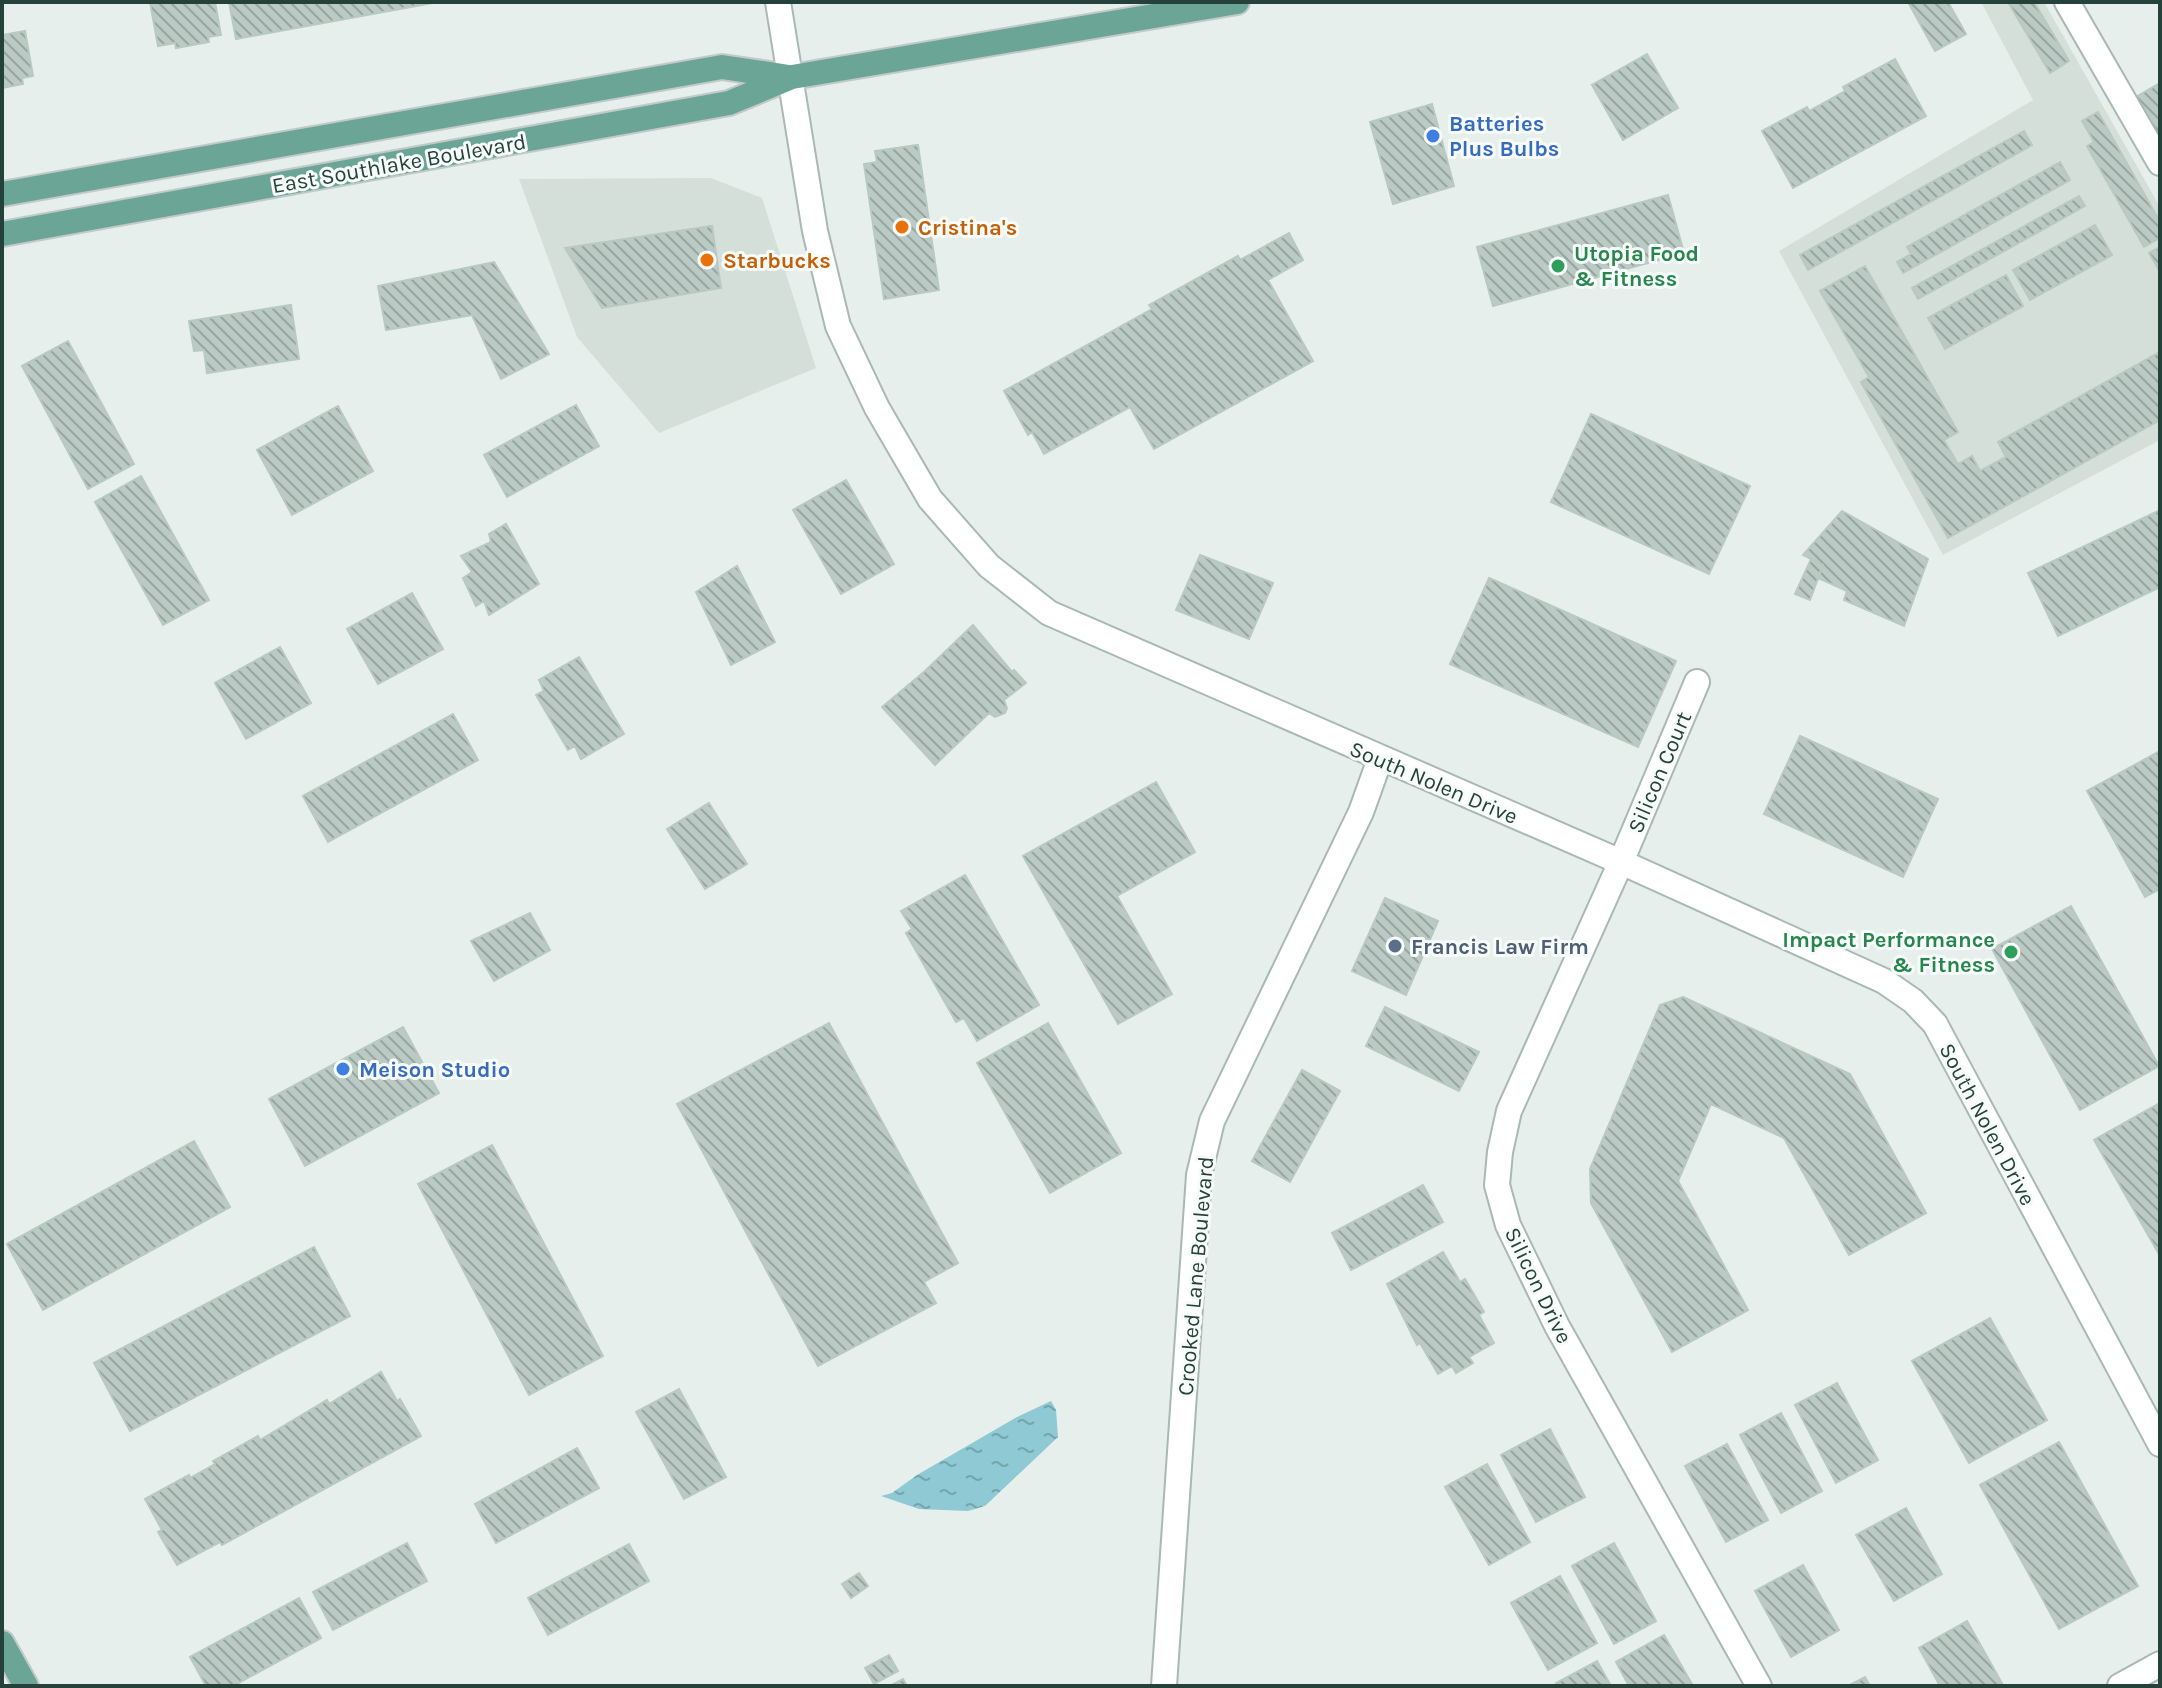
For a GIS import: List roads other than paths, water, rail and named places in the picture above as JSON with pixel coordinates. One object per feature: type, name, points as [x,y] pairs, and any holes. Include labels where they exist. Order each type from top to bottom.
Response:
[{"type":"main road","name":"East Southlake Boulevard","points":[[2,234],[729,103],[792,77],[1237,2]]},
{"type":"main road","name":"East Southlake Boulevard","points":[[2,194],[722,67],[792,77]]},
{"type":"main road","points":[[2,207],[35,201],[81,181]]},
{"type":"main road","points":[[2,1643],[26,1686]]},
{"type":"street","name":"South Nolen Drive","points":[[778,2],[815,231],[838,326],[877,408],[930,499],[989,566],[1049,613],[1621,862],[1884,981],[1913,1001],[1935,1024],[2160,1444]]},
{"type":"street","points":[[2067,2],[2160,163]]},
{"type":"street","name":"Silicon Court","points":[[1621,862],[1697,682]]},
{"type":"street","name":"Crooked Lane Boulevard","points":[[1164,1686],[1199,1175],[1212,1121],[1361,812],[1380,759]]},
{"type":"street","name":"Silicon Drive","points":[[1621,862],[1509,1111],[1497,1185],[1508,1225],[1557,1326],[1759,1686]]},
{"type":"street","points":[[2120,1686],[2160,1664]]},
{"type":"water","points":[[1051,1401],[1056,1410],[1058,1437],[985,1506],[968,1511],[919,1509],[881,1496],[892,1493],[1017,1417]]},
{"type":"place","name":"Batteries Plus Bulbs","points":[[1433,136]]},
{"type":"place","name":"Cristina's","points":[[902,227]]},
{"type":"place","name":"Starbucks","points":[[707,260]]},
{"type":"place","name":"Utopia Food & Fitness","points":[[1558,266]]},
{"type":"place","name":"Francis Law Firm","points":[[1395,946]]},
{"type":"place","name":"Impact Performance & Fitness","points":[[2011,952]]},
{"type":"place","name":"Meison Studio","points":[[343,1069]]}]
